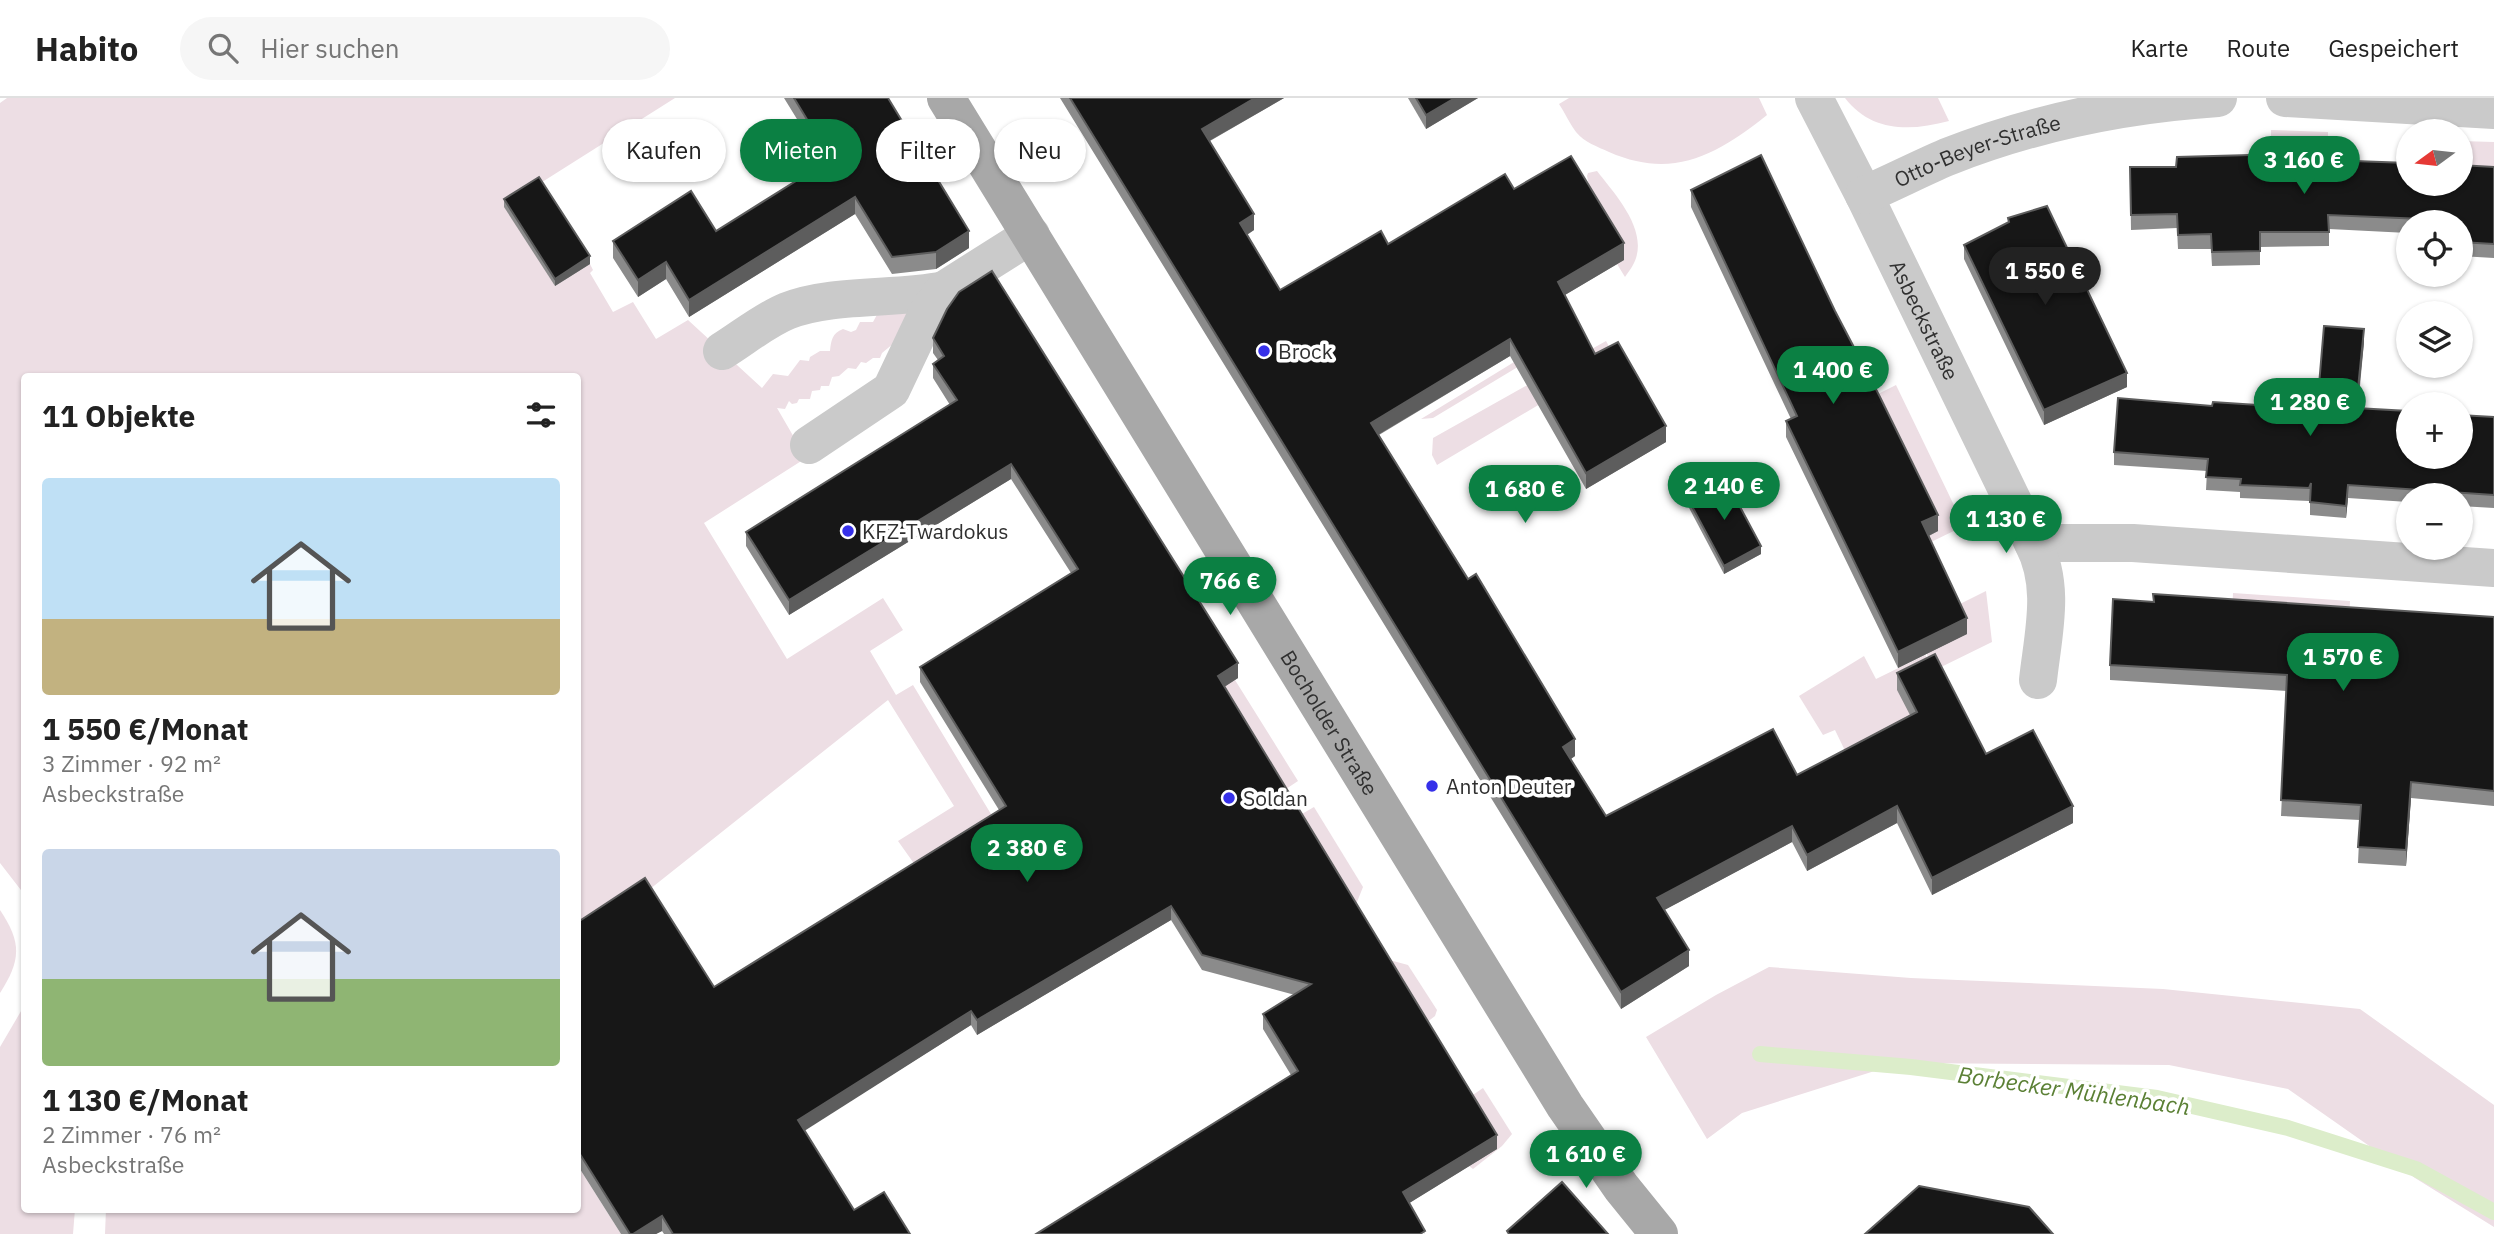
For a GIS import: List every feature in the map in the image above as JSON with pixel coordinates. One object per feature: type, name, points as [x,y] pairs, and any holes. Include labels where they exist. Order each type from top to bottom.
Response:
[{"type":"main road","name":"Bocholder Straße","points":[[946,98],[1565,1106],[1621,1187],[1659,1234]]},
{"type":"street","name":"Asbeckstraße","points":[[1814,98],[2042,560],[2047,595],[2038,680]]},
{"type":"street","name":"Otto-Beyer-Straße","points":[[1864,195],[1946,158],[2012,134],[2132,107],[2218,98]]},
{"type":"street","points":[[2285,98],[2494,110]]},
{"type":"street","points":[[809,445],[891,390],[928,312],[944,290],[1031,235]]},
{"type":"street","points":[[722,351],[776,317],[794,309],[856,298],[944,290]]},
{"type":"street","points":[[2033,543],[2133,543],[2494,568]]},
{"type":"shaded area","points":[[7,98],[675,98],[642,119],[602,119],[602,144],[539,184],[555,286],[590,264],[593,270],[590,273],[613,312],[633,302],[656,339],[688,320],[762,388],[773,374],[788,376],[800,360],[809,361],[810,357],[820,351],[830,351],[833,338],[839,331],[843,329],[851,332],[856,330],[860,322],[873,322],[879,311],[911,307],[894,343],[880,358],[861,362],[856,369],[848,368],[839,376],[832,377],[829,386],[821,386],[820,390],[812,391],[810,399],[799,399],[792,404],[789,401],[785,409],[777,408],[806,458],[704,523],[787,659],[883,598],[903,630],[870,651],[896,695],[913,685],[997,824],[920,872],[898,841],[954,806],[888,700],[645,893],[581,936],[581,373],[21,373],[21,890],[0,863],[0,103]]},
{"type":"shaded area","points":[[1569,98],[1759,98],[1767,115],[1712,152],[1674,163],[1654,164],[1609,152],[1579,136],[1559,104]]},
{"type":"shaded area","points":[[1845,98],[1938,98],[1949,121],[1921,127],[1893,126],[1867,118]]},
{"type":"shaded area","points":[[2271,130],[2328,132],[2327,167],[2271,169]]},
{"type":"shaded area","points":[[2473,141],[2494,142],[2494,181],[2473,180]]},
{"type":"shaded area","points":[[1597,171],[1627,211],[1637,234],[1636,258],[1625,277],[1617,264],[1624,260],[1589,186],[1588,173]]},
{"type":"shaded area","points":[[1573,326],[1566,338],[1433,418],[1421,419]]},
{"type":"shaded area","points":[[1606,341],[1616,359],[1437,465],[1432,455],[1433,438]]},
{"type":"shaded area","points":[[1896,385],[1964,526],[1931,542],[1934,564],[1872,397]]},
{"type":"shaded area","points":[[1986,591],[1992,642],[1935,670],[1917,728],[1850,761],[1835,730],[1823,735],[1799,696],[1864,656],[1876,679],[1925,655],[1928,658],[1927,654],[1954,607]]},
{"type":"shaded area","points":[[2233,593],[2350,601],[2349,621],[2232,615]]},
{"type":"shaded area","points":[[1235,680],[1298,781],[1280,793],[1218,690]]},
{"type":"shaded area","points":[[1314,807],[1363,887],[1353,912],[1295,818]]},
{"type":"shaded area","points":[[0,910],[12,932],[16,952],[12,971],[0,993]]},
{"type":"shaded area","points":[[1382,958],[1408,965],[1437,1010],[1435,1016],[1422,1026]]},
{"type":"shaded area","points":[[1769,967],[1911,978],[2163,989],[2360,1009],[2494,1105],[2494,1227],[2415,1178],[2288,1089],[2169,1065],[1900,1063],[1742,1113],[1707,1139],[1646,1037]]},
{"type":"shaded area","points":[[21,1011],[21,1213],[75,1213],[73,1234],[0,1234],[0,1047]]},
{"type":"shaded area","points":[[1483,1088],[1512,1134],[1502,1146],[1473,1169],[1469,1166],[1467,1099]]},
{"type":"shaded area","points":[[581,1171],[621,1234],[105,1234],[106,1213],[581,1213]]},
{"type":"building","points":[[794,98],[888,98],[901,119],[876,119],[876,182],[939,182],[969,231],[936,252],[892,257],[855,197],[689,300],[666,262],[638,280],[613,241],[691,191],[716,231],[794,182],[862,182],[862,119],[807,119]]},
{"type":"building","points":[[1070,98],[1255,98],[1202,129],[1254,214],[1240,223],[1280,290],[1381,231],[1388,244],[1505,174],[1514,189],[1571,156],[1624,243],[1558,282],[1595,354],[1618,342],[1666,426],[1586,473],[1510,339],[1371,423],[1468,579],[1476,574],[1575,739],[1563,747],[1606,816],[1773,729],[1797,775],[1917,712],[1897,673],[1935,654],[1986,754],[2033,730],[2073,806],[1932,878],[1897,806],[1807,855],[1792,826],[1657,898],[1689,950],[1621,992],[1086,124],[1086,119],[1083,119]]},
{"type":"building","points":[[1416,98],[1455,98],[1426,115]]},
{"type":"building","points":[[2327,153],[2327,160],[2396,163],[2396,196],[2473,196],[2473,166],[2494,167],[2494,244],[2473,243],[2473,210],[2396,210],[2396,218],[2328,215],[2329,232],[2260,232],[2260,251],[2212,252],[2211,234],[2178,235],[2177,214],[2131,215],[2130,167],[2176,167],[2177,157]]},
{"type":"building","points":[[1761,155],[1835,311],[1938,515],[1922,522],[1967,618],[1898,652],[1786,421],[1797,416],[1691,190]]},
{"type":"building","points":[[539,177],[590,256],[555,279],[504,199]]},
{"type":"building","points":[[2047,206],[2127,373],[2044,410],[1964,245],[2009,222],[2008,218]]},
{"type":"building","points":[[992,271],[1238,663],[1218,676],[1497,1135],[1403,1192],[1425,1231],[1420,1234],[1036,1234],[1298,1071],[1263,1014],[1311,984],[1202,955],[1171,906],[977,1020],[971,1011],[798,1120],[854,1210],[884,1192],[910,1234],[673,1234],[662,1216],[630,1234],[581,1156],[581,920],[645,878],[714,987],[1006,806],[920,667],[1078,569],[1011,464],[789,600],[746,532],[957,400],[933,364],[944,356],[933,338],[959,292]]},
{"type":"building","points":[[2324,326],[2364,329],[2356,408],[2396,410],[2396,469],[2473,469],[2473,416],[2494,417],[2494,495],[2473,494],[2473,483],[2396,483],[2396,488],[2348,485],[2346,506],[2310,502],[2311,483],[2309,488],[2240,485],[2241,479],[2206,477],[2208,459],[2114,452],[2118,398],[2212,406],[2213,402],[2317,409]]},
{"type":"building","points":[[1724,477],[1761,546],[1724,566],[1687,497]]},
{"type":"building","points":[[2153,594],[2494,617],[2494,791],[2411,782],[2406,850],[2358,847],[2361,805],[2281,800],[2287,675],[2110,665],[2113,599],[2154,602]]},
{"type":"building","points":[[1562,1182],[1608,1234],[1509,1234],[1507,1231]]},
{"type":"building","points":[[1919,1186],[2029,1207],[2053,1234],[1865,1234]]},
{"type":"waterway","name":"Borbecker Mühlenbach","points":[[1760,1054],[1911,1067],[2157,1098],[2288,1128],[2416,1169],[2494,1212]]},
{"type":"place","name":"Brock","points":[[1264,351]]},
{"type":"place","name":"KFZ-Twardokus","points":[[848,531]]},
{"type":"place","name":"Anton Deuter","points":[[1432,786]]},
{"type":"place","name":"Soldan","points":[[1229,798]]}]
